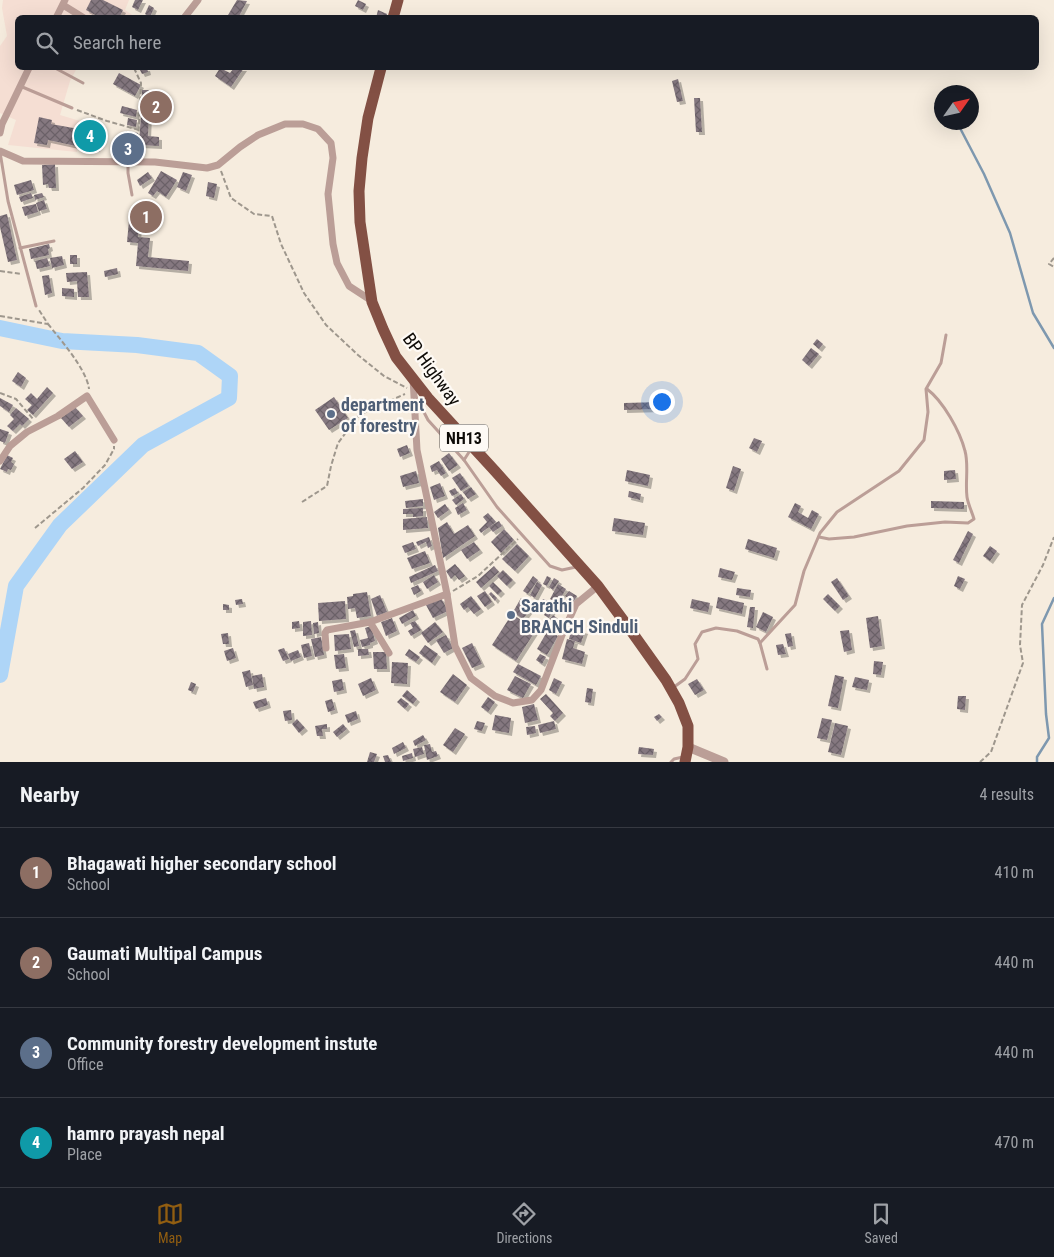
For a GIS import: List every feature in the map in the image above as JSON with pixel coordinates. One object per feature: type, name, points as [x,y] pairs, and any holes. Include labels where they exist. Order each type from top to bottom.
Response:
[{"type":"highway","points":[[394,15],[398,0]]},
{"type":"highway","name":"BP Highway","points":[[380,70],[368,118],[359,191],[360,222],[372,302],[383,329],[396,356],[428,398],[598,586],[629,628],[679,703],[688,726],[686,755]]},
{"type":"street","points":[[186,15],[198,0]]},
{"type":"street","points":[[58,15],[64,3],[80,15]]},
{"type":"street","points":[[0,133],[2,124],[28,70]]},
{"type":"street","points":[[0,151],[23,161],[155,162],[207,168],[218,165],[258,135],[285,124],[303,124],[318,130],[331,143],[333,158],[328,194],[333,244],[337,263],[349,286],[372,302]]},
{"type":"street","points":[[413,378],[417,450],[447,594],[455,646],[472,678],[495,696],[513,703],[532,700],[541,690],[576,604],[598,586]]},
{"type":"street","points":[[0,461],[10,446],[27,432],[58,416],[87,396],[114,440]]},
{"type":"street","points":[[326,648],[325,633],[327,630],[370,622],[447,594]]},
{"type":"street","points":[[370,622],[389,653]]},
{"type":"street","points":[[686,755],[724,762]]},
{"type":"lane","points":[[59,70],[83,83]]},
{"type":"lane","points":[[20,86],[72,108]]},
{"type":"lane","points":[[0,151],[8,200],[36,306]]},
{"type":"lane","points":[[128,162],[132,195]]},
{"type":"lane","points":[[20,248],[54,241]]},
{"type":"lane","points":[[760,643],[795,605],[804,571],[820,532],[837,512],[900,471],[924,440],[928,412],[926,389],[941,364],[946,335]]},
{"type":"lane","points":[[818,537],[829,539],[854,537],[907,526],[945,522],[968,523],[974,519],[967,497],[965,451],[953,422],[935,395],[926,389]]},
{"type":"lane","points":[[413,391],[428,420],[464,460],[497,507],[550,566],[562,570],[580,566]]},
{"type":"lane","points":[[464,460],[473,447]]},
{"type":"lane","points":[[671,689],[684,679],[698,660],[695,644],[702,632],[716,628],[737,631],[758,639],[767,669]]},
{"type":"lane","points":[[670,762],[686,755]]},
{"type":"path","points":[[135,70],[141,83],[139,162]]},
{"type":"path","points":[[72,108],[139,130]]},
{"type":"path","points":[[218,165],[231,198],[254,214],[272,216],[281,244],[304,293],[326,325],[384,376],[413,391]]},
{"type":"path","points":[[1054,258],[1049,264],[1054,268]]},
{"type":"path","points":[[0,271],[27,275]]},
{"type":"path","points":[[36,306],[86,376],[89,387],[87,396]]},
{"type":"path","points":[[0,316],[48,324]]},
{"type":"path","points":[[302,502],[326,486],[338,444],[359,415],[413,391]]},
{"type":"path","points":[[0,393],[16,399],[38,426]]},
{"type":"path","points":[[36,528],[83,488],[105,465],[114,449],[114,440]]},
{"type":"path","points":[[447,594],[478,576],[523,534]]},
{"type":"path","points":[[980,762],[991,752],[1023,663],[1020,645],[1022,605],[1043,566],[1054,537]]},
{"type":"shaded area","points":[[3,0],[129,0],[125,10],[132,15],[15,15],[15,70],[76,70],[70,81],[60,115],[80,121],[77,152],[8,145],[16,120],[0,113],[0,46],[7,36],[2,8]]},
{"type":"building","points":[[91,0],[103,0],[123,10],[120,15],[95,15],[86,10]]},
{"type":"building","points":[[135,0],[143,0],[138,10],[132,7]]},
{"type":"building","points":[[237,0],[247,1],[240,15],[228,15]]},
{"type":"building","points":[[358,0],[366,4],[363,10],[355,6]]},
{"type":"building","points":[[149,5],[154,8],[151,15],[145,14]]},
{"type":"building","points":[[378,10],[387,14],[387,15],[377,15]]},
{"type":"building","points":[[140,70],[148,70],[148,72],[142,74]]},
{"type":"building","points":[[219,70],[230,73],[232,70],[243,70],[231,87],[215,76]]},
{"type":"building","points":[[119,73],[141,85],[135,96],[113,84]]},
{"type":"building","points":[[678,79],[683,101],[677,102],[672,81]]},
{"type":"building","points":[[142,90],[149,90],[148,110],[141,110]]},
{"type":"building","points":[[694,98],[700,98],[702,132],[696,132]]},
{"type":"building","points":[[122,106],[137,110],[136,117],[120,113]]},
{"type":"building","points":[[141,113],[149,114],[148,136],[159,137],[159,146],[139,145]]},
{"type":"building","points":[[39,117],[52,120],[51,124],[79,129],[76,146],[48,140],[47,145],[34,143]]},
{"type":"building","points":[[128,118],[137,120],[136,127],[127,125]]},
{"type":"building","points":[[83,124],[101,127],[97,149],[79,145]]},
{"type":"building","points":[[126,131],[138,133],[136,150],[124,148]]},
{"type":"building","points":[[55,164],[56,188],[49,188],[48,184],[43,185],[42,165]]},
{"type":"building","points":[[161,171],[177,180],[166,197],[157,191],[153,196],[148,193]]},
{"type":"building","points":[[148,172],[152,178],[140,186],[137,180]]},
{"type":"building","points":[[183,172],[192,175],[186,191],[177,187]]},
{"type":"building","points":[[31,180],[34,190],[17,195],[14,185]]},
{"type":"building","points":[[208,182],[217,184],[214,198],[206,196]]},
{"type":"building","points":[[31,193],[33,198],[21,202],[19,197]]},
{"type":"building","points":[[42,193],[44,197],[35,200],[34,195]]},
{"type":"building","points":[[44,200],[47,209],[39,211],[36,203]]},
{"type":"building","points":[[36,204],[38,212],[25,216],[22,207]]},
{"type":"building","points":[[130,210],[141,211],[138,237],[150,238],[148,257],[189,261],[188,271],[136,266],[138,243],[127,242]]},
{"type":"building","points":[[7,214],[17,260],[8,262],[0,227],[0,216]]},
{"type":"building","points":[[49,244],[49,255],[31,259],[29,249]]},
{"type":"building","points":[[70,255],[77,255],[77,264],[70,264]]},
{"type":"building","points":[[62,256],[64,265],[52,268],[50,258]]},
{"type":"building","points":[[47,258],[50,266],[37,269],[35,261]]},
{"type":"building","points":[[117,268],[118,274],[105,277],[104,271]]},
{"type":"building","points":[[87,272],[89,297],[78,297],[77,281],[67,282],[66,273]]},
{"type":"building","points":[[49,275],[52,293],[45,295],[42,276]]},
{"type":"building","points":[[62,288],[74,289],[74,297],[62,296]]},
{"type":"building","points":[[817,339],[823,344],[819,349],[813,344]]},
{"type":"building","points":[[811,348],[819,354],[809,366],[802,360]]},
{"type":"building","points":[[18,372],[26,378],[21,387],[12,381]]},
{"type":"building","points":[[47,387],[53,393],[33,415],[27,410],[32,405],[25,399],[31,393],[37,399]]},
{"type":"building","name":"department of forestry","points":[[334,397],[348,418],[329,430],[315,410]]},
{"type":"building","points":[[0,398],[13,405],[9,412],[0,406]]},
{"type":"building","points":[[661,402],[661,409],[624,410],[624,403]]},
{"type":"building","points":[[75,407],[83,416],[69,427],[61,418]]},
{"type":"building","points":[[16,408],[29,419],[13,431],[7,426],[14,419],[10,415]]},
{"type":"building","points":[[0,429],[9,432],[5,443],[0,441]]},
{"type":"building","points":[[754,438],[762,441],[757,452],[749,448]]},
{"type":"building","points":[[407,445],[410,453],[400,457],[397,449]]},
{"type":"building","points":[[75,451],[83,462],[72,469],[64,459]]},
{"type":"building","points":[[449,453],[458,465],[449,471],[441,459]]},
{"type":"building","points":[[7,455],[13,458],[11,462],[14,464],[11,470],[8,469],[7,472],[0,469]]},
{"type":"building","points":[[439,461],[446,473],[441,476],[437,470],[432,472],[430,466]]},
{"type":"building","points":[[733,466],[741,469],[734,491],[726,488]]},
{"type":"building","points":[[627,470],[650,475],[648,486],[625,481]]},
{"type":"building","points":[[955,470],[956,479],[944,480],[944,471]]},
{"type":"building","points":[[416,471],[419,483],[403,487],[400,476]]},
{"type":"building","points":[[460,473],[469,486],[461,491],[452,478]]},
{"type":"building","points":[[440,483],[445,496],[434,500],[430,487]]},
{"type":"building","points":[[471,487],[476,494],[468,499],[463,492]]},
{"type":"building","points":[[455,488],[458,493],[452,496],[449,491]]},
{"type":"building","points":[[629,491],[641,494],[640,500],[628,497]]},
{"type":"building","points":[[461,494],[464,499],[456,505],[452,500]]},
{"type":"building","points":[[423,499],[423,506],[406,508],[405,501]]},
{"type":"building","points":[[931,501],[964,502],[964,509],[931,508]]},
{"type":"building","points":[[463,503],[467,510],[458,515],[455,508]]},
{"type":"building","points":[[795,503],[801,506],[798,512],[808,518],[812,510],[819,514],[811,529],[788,517]]},
{"type":"building","points":[[445,504],[449,510],[438,518],[434,512]]},
{"type":"building","points":[[423,508],[423,516],[413,517],[413,514],[403,514],[403,509]]},
{"type":"building","points":[[488,513],[496,522],[481,533],[479,530],[487,522],[483,517]]},
{"type":"building","points":[[427,517],[428,528],[403,530],[403,519]]},
{"type":"building","points":[[614,518],[645,523],[643,535],[612,531]]},
{"type":"building","points":[[499,521],[502,526],[493,532],[489,527]]},
{"type":"building","points":[[447,522],[454,534],[468,525],[475,536],[443,558],[438,528]]},
{"type":"building","points":[[504,529],[514,540],[501,553],[491,542]]},
{"type":"building","points":[[968,531],[973,534],[959,563],[953,560]]},
{"type":"building","points":[[429,537],[432,546],[428,548],[426,542],[418,546],[416,542]]},
{"type":"building","points":[[748,539],[777,548],[774,558],[745,549]]},
{"type":"building","points":[[413,542],[416,549],[405,553],[402,546]]},
{"type":"building","points":[[474,542],[480,550],[467,559],[461,550]]},
{"type":"building","points":[[517,544],[529,556],[515,571],[502,559]]},
{"type":"building","points":[[990,546],[997,551],[990,561],[983,556]]},
{"type":"building","points":[[425,551],[430,563],[412,569],[407,558]]},
{"type":"building","points":[[455,564],[465,576],[459,580],[455,575],[451,579],[446,571]]},
{"type":"building","points":[[435,565],[438,571],[411,583],[409,577]]},
{"type":"building","points":[[494,566],[499,572],[481,588],[476,582]]},
{"type":"building","points":[[720,568],[735,572],[732,580],[718,577]]},
{"type":"building","points":[[503,570],[513,580],[507,586],[497,576]]},
{"type":"building","points":[[434,575],[438,582],[427,589],[423,582]]},
{"type":"building","points":[[533,576],[538,580],[528,594],[523,591]]},
{"type":"building","points":[[547,576],[551,578],[547,586],[543,584]]},
{"type":"building","points":[[958,576],[965,579],[960,589],[954,586]]},
{"type":"building","points":[[554,578],[559,581],[553,590],[549,587]]},
{"type":"building","points":[[837,578],[849,596],[843,600],[831,582]]},
{"type":"building","points":[[493,582],[502,591],[498,595],[489,586]]},
{"type":"building","points":[[537,582],[542,585],[535,598],[530,595]]},
{"type":"building","points":[[558,584],[566,589],[558,603],[550,599]]},
{"type":"building","points":[[418,585],[421,591],[414,595],[411,588]]},
{"type":"building","points":[[737,588],[751,590],[750,597],[736,595]]},
{"type":"building","points":[[485,591],[492,602],[485,607],[477,596]]},
{"type":"building","points":[[569,591],[577,596],[570,607],[565,603],[568,598],[565,596]]},
{"type":"building","points":[[367,592],[371,616],[357,618],[355,608],[348,609],[347,597]]},
{"type":"building","points":[[491,592],[497,598],[495,601],[489,594]]},
{"type":"building","points":[[828,594],[840,606],[835,611],[823,599]]},
{"type":"building","points":[[380,595],[387,612],[377,616],[371,599]]},
{"type":"building","points":[[471,596],[481,609],[474,614],[468,607],[464,610],[460,604]]},
{"type":"building","points":[[718,597],[744,603],[742,614],[716,608]]},
{"type":"building","points":[[441,598],[448,611],[433,618],[426,605]]},
{"type":"building","points":[[521,598],[533,606],[523,619],[513,612]]},
{"type":"building","points":[[242,599],[243,604],[236,605],[235,600]]},
{"type":"building","points":[[543,599],[548,601],[545,607],[540,605]]},
{"type":"building","points":[[692,599],[710,603],[708,612],[690,608]]},
{"type":"building","points":[[345,601],[346,619],[319,621],[318,603]]},
{"type":"building","points":[[551,602],[556,604],[549,618],[544,615]]},
{"type":"building","points":[[223,604],[229,605],[229,610],[223,610]]},
{"type":"building","points":[[750,607],[755,607],[753,628],[747,627]]},
{"type":"building","points":[[413,610],[416,616],[402,624],[399,618]]},
{"type":"building","points":[[763,612],[773,617],[766,632],[756,627]]},
{"type":"building","points":[[512,614],[536,630],[516,661],[492,645]]},
{"type":"building","points":[[553,615],[562,622],[559,626],[550,619]]},
{"type":"building","points":[[878,616],[882,646],[870,648],[866,618]]},
{"type":"building","points":[[392,618],[397,631],[386,636],[381,622]]},
{"type":"building","points":[[299,621],[300,628],[292,629],[292,622]]},
{"type":"building","points":[[311,621],[312,635],[303,636],[303,622]]},
{"type":"building","points":[[415,621],[421,630],[411,636],[408,631],[413,628],[410,623]]},
{"type":"building","points":[[318,622],[319,633],[314,634],[313,623]]},
{"type":"building","points":[[435,622],[443,632],[428,643],[421,633]]},
{"type":"building","points":[[371,626],[375,641],[370,643],[370,645],[362,647],[360,640],[368,638],[365,628]]},
{"type":"building","points":[[572,627],[585,631],[581,643],[569,639]]},
{"type":"building","points":[[355,630],[359,646],[354,647],[350,631]]},
{"type":"building","points":[[548,630],[558,636],[547,655],[537,649]]},
{"type":"building","points":[[849,630],[852,650],[844,652],[840,631]]},
{"type":"building","points":[[228,633],[229,644],[223,644],[221,634]]},
{"type":"building","points":[[791,633],[793,646],[788,647],[785,634]]},
{"type":"building","points":[[349,634],[351,649],[335,651],[334,635]]},
{"type":"building","points":[[446,635],[453,648],[444,653],[436,640]]},
{"type":"building","points":[[321,637],[324,655],[315,657],[311,639]]},
{"type":"building","points":[[567,639],[575,641],[573,648],[585,652],[582,664],[562,659]]},
{"type":"building","points":[[309,643],[312,656],[304,658],[301,645]]},
{"type":"building","points":[[472,643],[482,664],[472,668],[462,648]]},
{"type":"building","points":[[783,644],[786,654],[778,655],[776,645]]},
{"type":"building","points":[[425,645],[438,654],[432,663],[419,653]]},
{"type":"building","points":[[233,648],[236,658],[227,661],[224,651]]},
{"type":"building","points":[[284,648],[289,659],[283,661],[278,650]]},
{"type":"building","points":[[358,649],[368,649],[369,655],[358,656]]},
{"type":"building","points":[[409,649],[420,657],[416,662],[405,655]]},
{"type":"building","points":[[298,650],[301,657],[291,661],[288,654]]},
{"type":"building","points":[[373,652],[386,652],[387,669],[374,669]]},
{"type":"building","points":[[344,654],[346,668],[336,669],[334,655]]},
{"type":"building","points":[[540,654],[546,657],[542,664],[536,660]]},
{"type":"building","points":[[874,661],[883,662],[881,675],[873,674]]},
{"type":"building","points":[[392,662],[408,663],[407,684],[391,683]]},
{"type":"building","points":[[518,664],[541,676],[536,685],[513,672]]},
{"type":"building","points":[[250,670],[253,685],[246,687],[242,672]]},
{"type":"building","points":[[262,674],[264,687],[254,689],[252,676]]},
{"type":"building","points":[[453,674],[467,685],[455,702],[440,692]]},
{"type":"building","points":[[835,675],[844,677],[838,708],[828,706]]},
{"type":"building","points":[[515,676],[531,684],[523,698],[507,690]]},
{"type":"building","points":[[855,677],[869,680],[867,690],[852,687]]},
{"type":"building","points":[[371,678],[376,690],[363,696],[358,684]]},
{"type":"building","points":[[554,678],[562,682],[556,694],[549,690]]},
{"type":"building","points":[[342,679],[344,690],[334,692],[332,681]]},
{"type":"building","points":[[697,679],[704,690],[695,695],[688,684]]},
{"type":"building","points":[[191,682],[196,684],[193,692],[188,690]]},
{"type":"building","points":[[587,688],[593,689],[591,703],[585,702]]},
{"type":"building","points":[[407,690],[417,699],[413,704],[402,696]]},
{"type":"building","points":[[546,694],[563,713],[555,721],[550,716],[553,713],[540,699]]},
{"type":"building","points":[[958,696],[966,696],[965,710],[957,709]]},
{"type":"building","points":[[488,697],[495,702],[488,712],[481,707]]},
{"type":"building","points":[[266,698],[268,705],[256,709],[253,702]]},
{"type":"building","points":[[401,698],[409,704],[405,709],[397,702]]},
{"type":"building","points":[[332,699],[335,710],[328,712],[325,701]]},
{"type":"building","points":[[534,704],[538,720],[525,723],[522,707]]},
{"type":"building","points":[[291,710],[292,720],[285,721],[283,711]]},
{"type":"building","points":[[356,711],[358,719],[348,723],[345,715]]},
{"type":"building","points":[[659,714],[662,717],[657,721],[654,717]]},
{"type":"building","points":[[495,715],[511,718],[509,733],[492,730]]},
{"type":"building","points":[[822,718],[832,720],[827,740],[817,738]]},
{"type":"building","points":[[297,719],[305,728],[299,733],[292,724]]},
{"type":"building","points":[[477,721],[485,723],[482,731],[474,729]]},
{"type":"building","points":[[554,721],[556,729],[540,733],[538,725]]},
{"type":"building","points":[[835,723],[848,726],[841,755],[828,752]]},
{"type":"building","points":[[327,724],[327,729],[322,729],[323,736],[317,736],[315,726]]},
{"type":"building","points":[[343,724],[347,729],[337,737],[333,732]]},
{"type":"building","points":[[535,726],[536,733],[527,735],[526,727]]},
{"type":"building","points":[[455,728],[465,734],[453,752],[443,745]]},
{"type":"building","points":[[423,735],[426,740],[415,746],[413,741]]},
{"type":"building","points":[[403,742],[406,748],[394,754],[392,748]]},
{"type":"building","points":[[430,744],[432,752],[436,751],[438,756],[427,760],[424,745]]},
{"type":"building","points":[[422,747],[424,754],[415,757],[413,749]]},
{"type":"building","points":[[639,747],[654,749],[653,755],[638,754]]},
{"type":"building","points":[[370,752],[377,754],[374,762],[367,762]]},
{"type":"building","points":[[412,753],[413,758],[403,761],[402,756]]},
{"type":"building","points":[[388,755],[391,762],[385,762],[383,756]]},
{"type":"waterway","points":[[961,130],[984,174],[1010,233],[1033,313],[1054,348]]},
{"type":"waterway","points":[[0,328],[62,341],[137,345],[198,353],[230,376],[229,398],[143,445],[60,525],[16,586],[0,675]]},
{"type":"waterway","points":[[1037,762],[1037,757],[1049,738],[1046,714],[1042,624],[1054,598]]},
{"type":"place","name":"Gaumati Multipal Campus","points":[[156,107]]},
{"type":"place","name":"hamro prayash nepal","points":[[90,136]]},
{"type":"place","name":"Community forestry development instute","points":[[128,149]]},
{"type":"place","name":"Bhagawati higher secondary school","points":[[146,217]]},
{"type":"place","name":"department of forestry","points":[[331,414]]},
{"type":"place","name":"Sarathi BRANCH Sinduli","points":[[511,615]]}]
